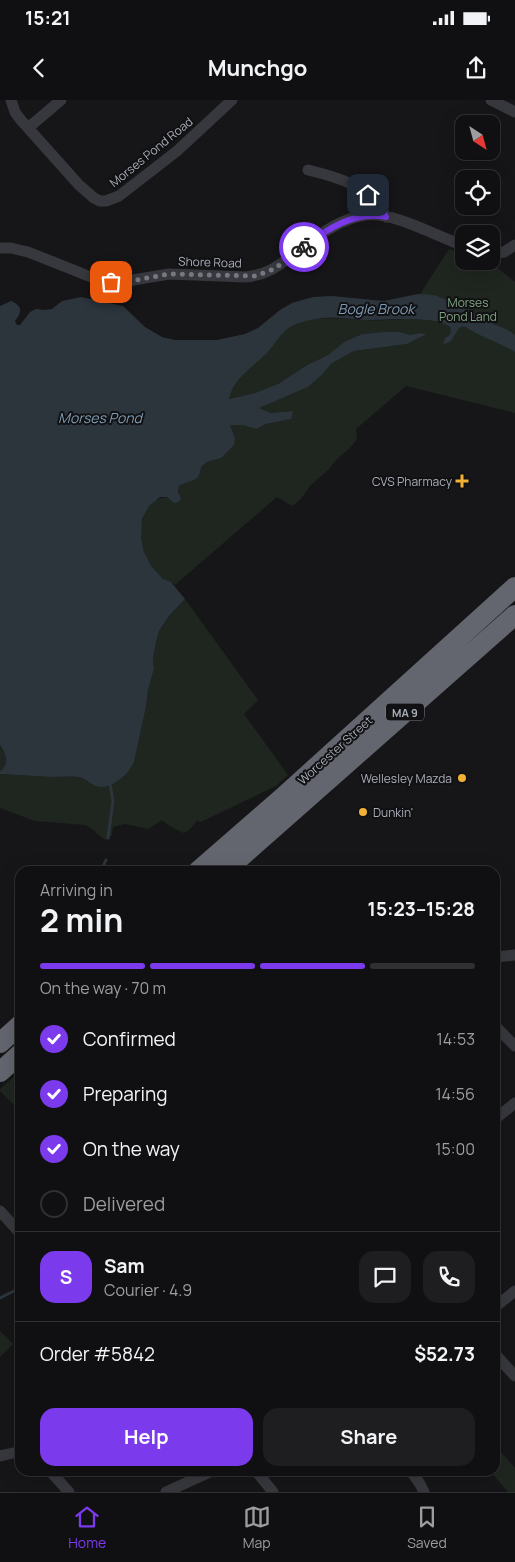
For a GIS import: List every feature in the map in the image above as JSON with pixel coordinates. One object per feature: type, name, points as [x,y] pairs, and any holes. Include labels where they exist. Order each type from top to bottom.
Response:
[{"type":"highway","name":"Worcester Street","points":[[204,866],[296,786],[515,587]]},
{"type":"highway","name":"Worcester Street","points":[[231,866],[515,615]]},
{"type":"highway","points":[[0,1041],[15,1029]]},
{"type":"highway","points":[[0,1072],[15,1058]]},
{"type":"street","name":"Morses Pond Road","points":[[11,100],[15,112],[79,185],[94,198],[106,202],[119,196],[177,151],[230,102]]},
{"type":"street","points":[[28,128],[61,100]]},
{"type":"street","points":[[491,100],[515,112]]},
{"type":"street","points":[[308,170],[349,182],[377,202],[386,217]]},
{"type":"street","name":"Shore Road","points":[[0,248],[11,248],[28,252],[91,277],[111,282],[131,281],[169,274],[255,276],[274,269],[315,238],[345,222],[364,215],[386,217],[404,222],[455,242]]},
{"type":"street","points":[[500,253],[515,245]]},
{"type":"street","points":[[500,956],[515,955]]},
{"type":"street","points":[[500,1031],[515,1046]]},
{"type":"street","points":[[500,1115],[515,1103]]},
{"type":"street","points":[[0,1211],[15,1228]]},
{"type":"street","points":[[500,1303],[515,1291]]},
{"type":"street","points":[[500,1360],[515,1376]]},
{"type":"street","points":[[0,1456],[15,1453]]},
{"type":"street","points":[[55,1476],[69,1492]]},
{"type":"street","points":[[166,1492],[201,1476]]},
{"type":"street","points":[[260,1476],[273,1492]]},
{"type":"street","points":[[414,1476],[424,1492]]},
{"type":"green space","name":"Morses Pond Land","points":[[449,249],[455,251],[455,270],[500,270],[515,282],[515,413],[406,386],[356,429],[357,439],[310,486],[301,499],[292,506],[277,497],[175,585],[161,578],[149,563],[142,543],[142,522],[145,513],[154,501],[178,492],[179,486],[197,478],[201,467],[207,462],[221,458],[235,438],[230,425],[243,425],[256,429],[266,424],[290,419],[293,411],[271,413],[258,408],[308,387],[331,364],[354,351],[407,344],[427,334],[410,335],[400,332],[383,332],[362,334],[344,342],[328,355],[307,365],[278,384],[255,393],[229,399],[234,386],[242,376],[286,330],[299,323],[327,318],[404,319]]},
{"type":"green space","points":[[185,599],[258,700],[244,714],[288,775],[276,786],[201,822],[197,821],[189,830],[183,833],[162,820],[148,829],[125,824],[113,827],[112,835],[106,840],[85,825],[35,821],[0,808],[0,774],[78,777],[99,787],[117,782],[125,775],[134,762],[154,669],[153,658],[159,631],[169,616]]},
{"type":"green space","points":[[0,746],[4,752],[6,762],[0,771]]},
{"type":"green space","points":[[15,1076],[15,1106],[0,1091]]},
{"type":"green space","points":[[0,1331],[13,1344],[0,1357]]},
{"type":"green space","points":[[500,1451],[515,1468],[515,1492],[508,1492],[494,1476],[500,1476]]},
{"type":"water","name":"Morses Pond","points":[[418,294],[434,295],[454,303],[508,330],[515,335],[515,352],[464,326],[459,328],[451,341],[443,345],[445,338],[450,335],[451,328],[436,321],[329,318],[302,322],[286,330],[267,353],[239,379],[229,399],[255,393],[278,384],[307,365],[328,355],[344,342],[362,334],[400,332],[410,335],[427,334],[407,344],[354,351],[331,364],[308,387],[259,408],[271,413],[293,411],[291,419],[266,424],[256,429],[243,425],[230,425],[235,438],[234,445],[221,458],[207,462],[201,467],[197,478],[179,486],[178,492],[181,498],[179,502],[174,503],[167,497],[160,497],[149,506],[142,519],[141,538],[144,552],[151,566],[163,579],[171,582],[185,599],[169,616],[159,631],[153,658],[154,669],[134,762],[125,775],[117,782],[99,787],[78,777],[0,774],[6,759],[0,745],[0,306],[11,301],[18,305],[20,312],[15,321],[17,325],[20,325],[30,312],[36,309],[52,309],[62,301],[81,297],[123,306],[145,327],[162,337],[175,340],[217,340],[245,334],[258,328],[292,303],[313,297],[332,296],[384,301]]},
{"type":"waterway","points":[[108,838],[113,801],[110,784]]},
{"type":"waterway","points":[[103,866],[106,860]]},
{"type":"waterway","points":[[0,1298],[15,1290]]},
{"type":"way so far","points":[[111,282],[131,281],[169,274],[255,276],[274,269],[304,247]]},
{"type":"place","name":"CVS Pharmacy","points":[[462,481]]},
{"type":"place","name":"Wellesley Mazda","points":[[462,778]]},
{"type":"place","name":"Dunkin'","points":[[363,812]]},
{"type":"route","points":[[304,247],[335,226],[355,218],[364,215],[386,217],[377,202],[368,195]]},
{"type":"water label","name":"Bogle Brook","points":[[376,308]]}]
